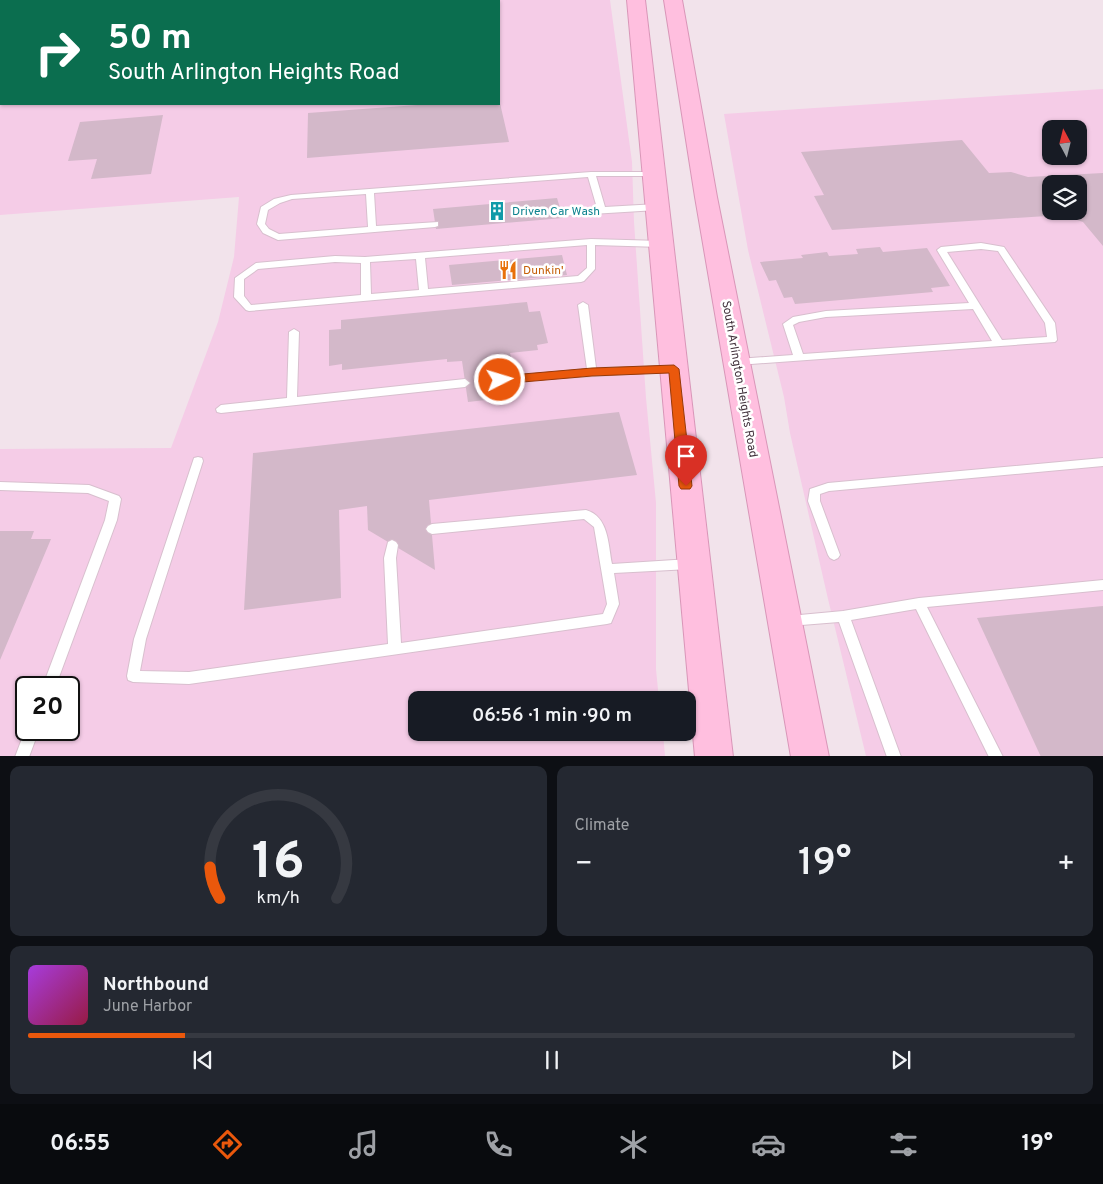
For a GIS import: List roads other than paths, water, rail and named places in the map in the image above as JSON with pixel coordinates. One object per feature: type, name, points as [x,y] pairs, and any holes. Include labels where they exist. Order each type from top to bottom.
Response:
[{"type":"main road","points":[[636,0],[714,756]]},
{"type":"main road","name":"South Arlington Heights Road","points":[[673,0],[737,362],[810,756]]},
{"type":"lane","points":[[435,224],[278,237],[266,231],[261,224],[264,209],[277,201],[291,197],[591,174],[654,174]]},
{"type":"lane","points":[[591,174],[602,210]]},
{"type":"lane","points":[[370,192],[372,229]]},
{"type":"lane","points":[[562,214],[657,207]]},
{"type":"lane","points":[[591,242],[591,269],[581,279],[249,308],[239,297],[240,278],[256,266],[335,259],[365,260],[591,242],[661,244]]},
{"type":"lane","points":[[737,362],[799,358],[999,344],[1052,340],[1050,323],[1001,249],[980,246],[941,250],[999,344]]},
{"type":"lane","points":[[420,256],[424,293]]},
{"type":"lane","points":[[365,260],[366,298]]},
{"type":"lane","points":[[584,305],[592,372]]},
{"type":"lane","points":[[799,358],[788,324],[796,319],[826,314],[975,306]]},
{"type":"lane","points":[[292,401],[294,332]]},
{"type":"lane","points":[[500,380],[592,372],[674,369]]},
{"type":"lane","points":[[221,409],[465,383]]},
{"type":"lane","points":[[198,461],[140,640],[133,676],[189,678],[607,619],[613,604],[607,569],[598,525],[586,514],[432,530]]},
{"type":"lane","points":[[834,556],[814,501],[814,492],[828,486],[1103,462]]},
{"type":"lane","points":[[0,486],[89,489],[115,499],[111,520],[52,676]]},
{"type":"lane","points":[[392,545],[390,558],[395,649]]},
{"type":"lane","points":[[607,569],[694,564]]},
{"type":"lane","points":[[785,621],[843,616],[919,603],[1103,586]]},
{"type":"lane","points":[[919,603],[996,756]]},
{"type":"lane","points":[[843,616],[894,756]]},
{"type":"lane","points":[[22,756],[28,741]]},
{"type":"place","name":"Driven Car Wash","points":[[497,211]]},
{"type":"place","name":"Dunkin'","points":[[508,270]]}]
